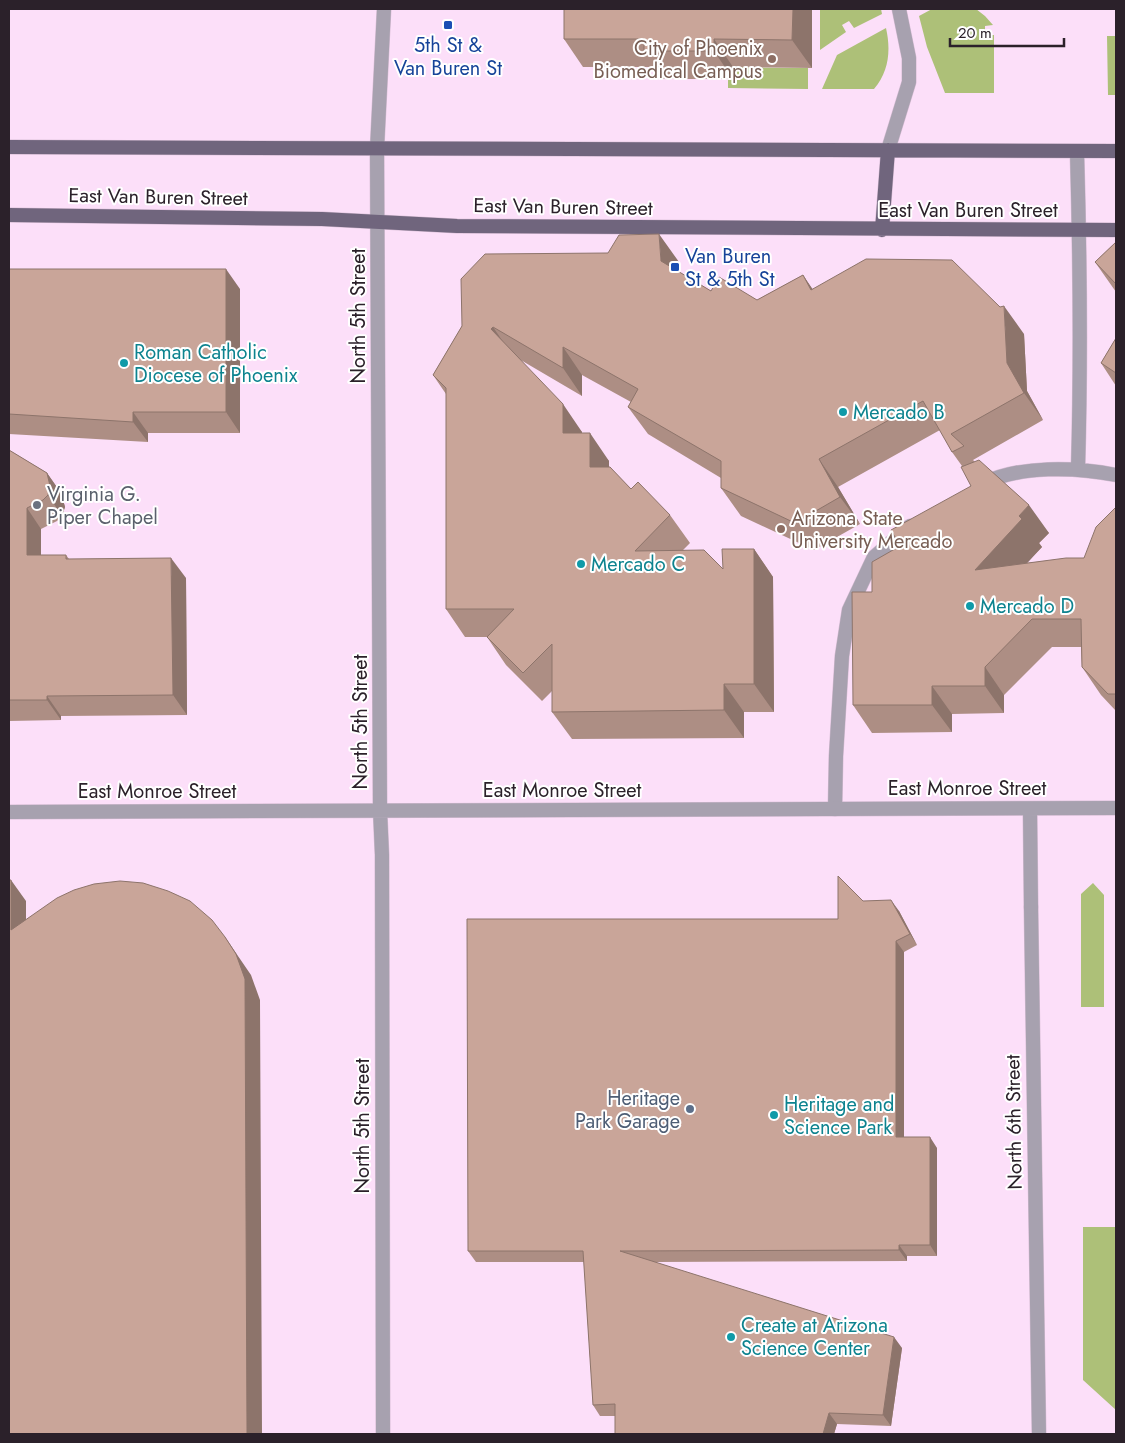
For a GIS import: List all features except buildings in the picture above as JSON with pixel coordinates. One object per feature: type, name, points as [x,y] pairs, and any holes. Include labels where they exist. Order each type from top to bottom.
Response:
[{"type":"main road","points":[[9,147],[1116,151]]},
{"type":"main road","points":[[882,230],[888,150]]},
{"type":"main road","name":"East Van Buren Street","points":[[9,215],[289,218],[457,226],[1116,230]]},
{"type":"street","name":"North 5th Street","points":[[383,1434],[382,865],[380,810],[377,149],[384,9]]},
{"type":"street","points":[[888,150],[909,82],[909,58],[899,9]]},
{"type":"street","points":[[1077,152],[1080,403],[1078,469]]},
{"type":"street","points":[[972,489],[988,481],[1028,470],[1078,469],[1116,476]]},
{"type":"street","points":[[835,808],[842,656],[849,610],[874,557],[917,520]]},
{"type":"street","name":"North 6th Street","points":[[1030,808],[1038,1434]]},
{"type":"street","name":"East Monroe Street","points":[[9,812],[1116,808]]},
{"type":"green space","points":[[820,9],[881,9],[882,14],[854,28],[849,21],[842,25],[846,32],[820,50]]},
{"type":"green space","points":[[932,9],[976,9],[993,25],[985,26],[985,35],[994,35],[994,93],[945,93],[927,47],[919,16]]},
{"type":"green space","points":[[886,28],[888,60],[883,75],[874,89],[822,89],[837,55]]},
{"type":"green space","points":[[1107,36],[1116,36],[1116,95],[1108,95]]},
{"type":"green space","points":[[733,67],[808,68],[808,89],[728,88],[728,79],[733,79]]},
{"type":"green space","points":[[1093,883],[1104,895],[1104,1007],[1081,1007],[1081,894]]},
{"type":"green space","points":[[1083,1227],[1116,1227],[1116,1410],[1083,1380]]},
{"type":"place","name":"5th St & Van Buren St","points":[[448,25]]},
{"type":"place","name":"City of Phoenix Biomedical Campus","points":[[772,59]]},
{"type":"place","name":"Van Buren St & 5th St","points":[[675,267]]},
{"type":"place","name":"Roman Catholic Diocese of Phoenix","points":[[124,363]]},
{"type":"place","name":"Mercado B","points":[[843,412]]},
{"type":"place","name":"Virginia G. Piper Chapel","points":[[37,505]]},
{"type":"place","name":"Arizona State University Mercado","points":[[781,529]]},
{"type":"place","name":"Mercado C","points":[[581,564]]},
{"type":"place","name":"Mercado D","points":[[970,606]]},
{"type":"place","name":"Heritage Park Garage","points":[[690,1109]]},
{"type":"place","name":"Heritage and Science Park","points":[[774,1115]]},
{"type":"place","name":"Create at Arizona Science Center","points":[[731,1337]]}]
